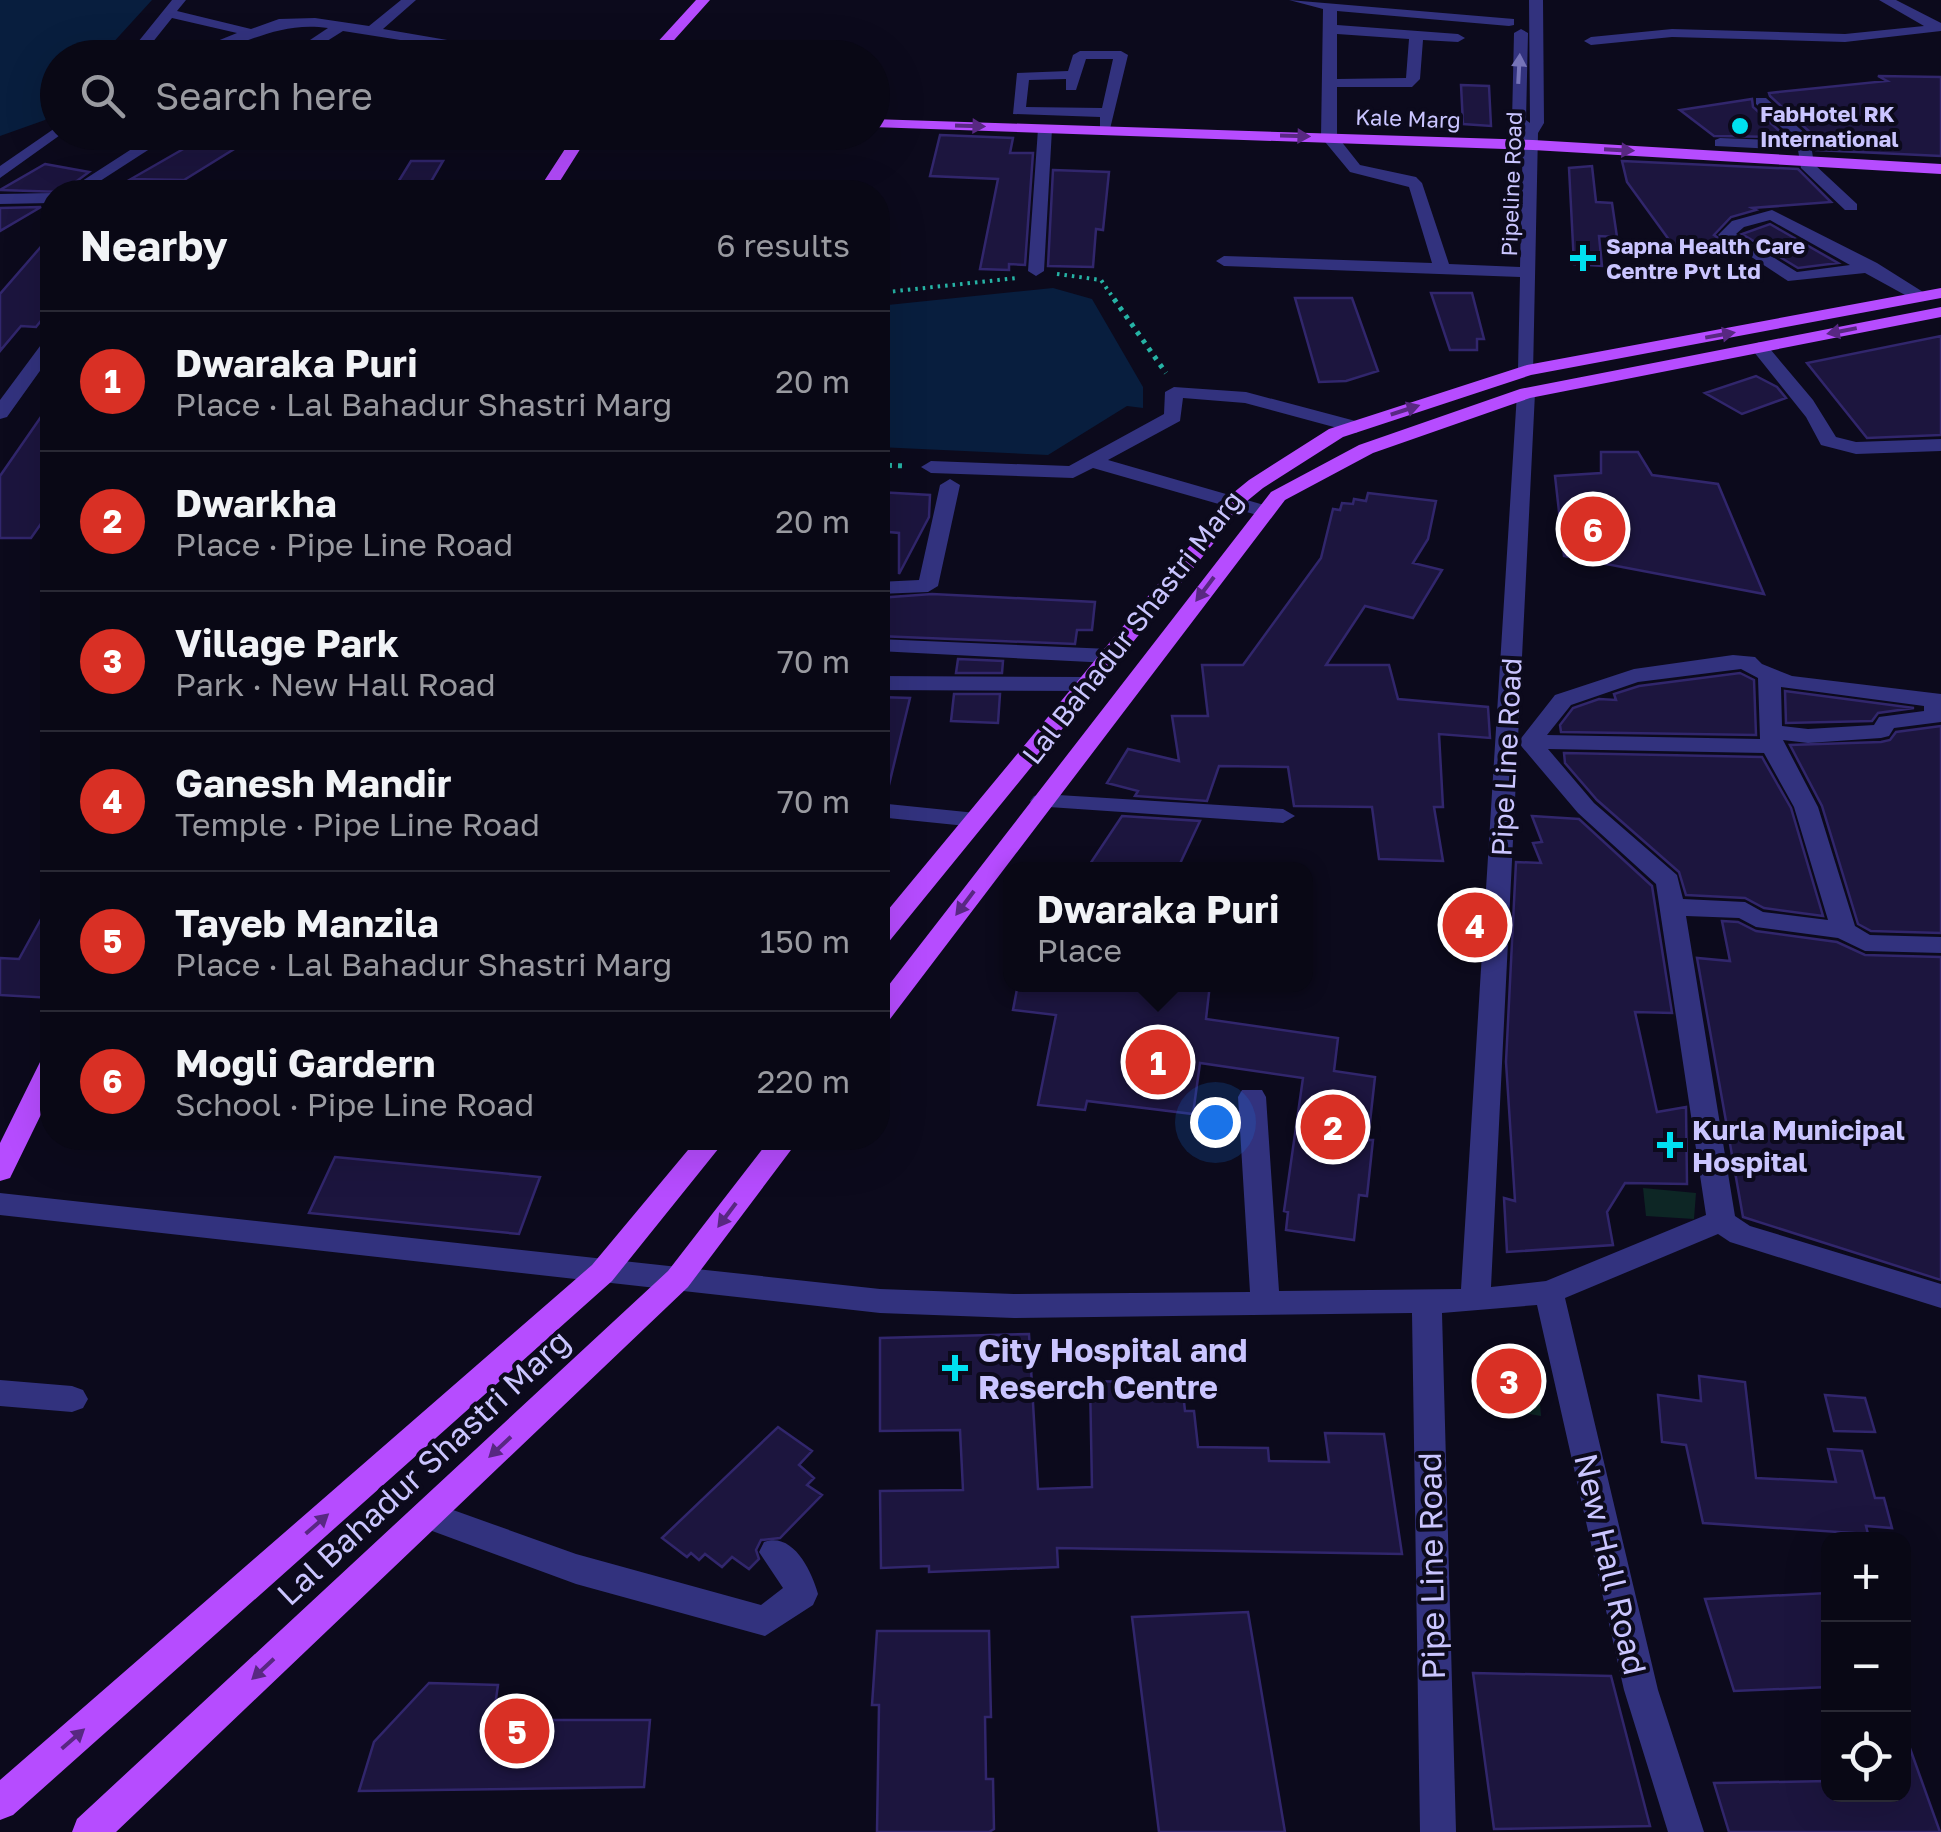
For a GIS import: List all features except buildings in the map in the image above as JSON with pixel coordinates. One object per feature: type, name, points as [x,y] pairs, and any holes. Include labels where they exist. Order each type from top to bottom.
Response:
[{"type":"main road","points":[[666,40],[703,0]]},
{"type":"main road","name":"Kale Marg","points":[[890,123],[1036,123],[1104,130],[1532,139],[1806,152],[1941,169]]},
{"type":"main road","points":[[553,180],[572,150]]},
{"type":"main road","name":"Lal Bahadur Shastri Marg","points":[[890,924],[1232,504],[1336,433],[1526,381],[1931,295]]},
{"type":"main road","name":"Lal Bahadur Shastri Marg","points":[[890,1001],[1278,496],[1366,448],[1526,381],[1759,348],[1940,314]]},
{"type":"main road","points":[[0,1171],[40,1089]]},
{"type":"main road","name":"Lal Bahadur Shastri Marg","points":[[0,1804],[602,1273],[703,1150]]},
{"type":"main road","name":"Lal Bahadur Shastri Marg","points":[[90,1832],[678,1278],[777,1150]]},
{"type":"street","points":[[146,40],[179,0]]},
{"type":"street","points":[[373,30],[410,0]]},
{"type":"street","points":[[1296,0],[1509,22]]},
{"type":"street","points":[[1523,0],[1519,121],[1532,139]]},
{"type":"street","name":"Pipeline Road","points":[[1526,381],[1532,139],[1537,123],[1536,0]]},
{"type":"street","points":[[1886,0],[1939,28]]},
{"type":"street","points":[[1330,6],[1329,137],[1355,169],[1410,180],[1416,186],[1441,266]]},
{"type":"street","points":[[168,13],[248,32]]},
{"type":"street","points":[[228,40],[279,23],[341,26],[443,40]]},
{"type":"street","points":[[319,40],[341,26]]},
{"type":"street","points":[[1330,28],[1458,38]]},
{"type":"street","points":[[1591,41],[1671,33],[1877,39],[1939,28]]},
{"type":"street","points":[[1329,83],[1407,84],[1414,79],[1416,35]]},
{"type":"street","points":[[1104,130],[1108,113],[1121,55],[1080,54],[1073,81],[1022,76],[1017,110],[1036,123],[1108,113]]},
{"type":"street","points":[[1518,102],[1536,104]]},
{"type":"street","points":[[1761,102],[1805,141],[1806,165],[1851,206]]},
{"type":"street","points":[[1036,123],[1036,270]]},
{"type":"street","points":[[0,173],[40,143]]},
{"type":"street","points":[[1720,143],[1806,152]]},
{"type":"street","points":[[92,180],[140,150]]},
{"type":"street","points":[[0,199],[40,198]]},
{"type":"street","points":[[1871,267],[1794,277],[1726,235],[1738,224],[1772,215],[1931,295]]},
{"type":"street","points":[[1224,261],[1530,272]]},
{"type":"street","points":[[1759,348],[1776,373],[1821,421],[1828,440],[1856,448],[1941,446]]},
{"type":"street","points":[[0,412],[40,358]]},
{"type":"street","name":"Pipe Line Road","points":[[1475,1301],[1526,381]]},
{"type":"street","points":[[931,467],[1072,472],[1173,417],[1174,392],[1246,398],[1356,426]]},
{"type":"street","points":[[1091,460],[1264,512]]},
{"type":"street","points":[[890,588],[928,586],[950,485]]},
{"type":"street","points":[[890,646],[1110,656]]},
{"type":"street","points":[[1733,662],[1747,662],[1754,669],[1788,682],[1938,701],[1936,717],[1887,722],[1881,731],[1772,739],[1530,742],[1563,700],[1634,676],[1733,662]]},
{"type":"street","points":[[1769,674],[1772,739],[1806,807],[1844,930]]},
{"type":"street","points":[[890,683],[1088,684]]},
{"type":"street","points":[[1530,742],[1586,808],[1668,881],[1721,1222],[1740,1234],[1941,1296]]},
{"type":"street","points":[[1042,802],[1283,816]]},
{"type":"street","points":[[890,811],[976,820]]},
{"type":"street","points":[[1672,907],[1745,910],[1756,919],[1844,930],[1865,943],[1941,945]]},
{"type":"street","points":[[1252,1097],[1265,1300]]},
{"type":"street","points":[[0,1204],[602,1273],[899,1302],[1014,1306],[1265,1300],[1475,1301],[1549,1292],[1721,1222]]},
{"type":"street","name":"New Hall Road","points":[[1549,1292],[1641,1690],[1686,1832]]},
{"type":"street","name":"Pipe Line Road","points":[[1427,1301],[1438,1832]]},
{"type":"street","points":[[0,1393],[72,1399]]},
{"type":"street","points":[[428,1515],[576,1569],[764,1622],[801,1594],[798,1583],[776,1552]]},
{"type":"path","points":[[890,292],[1014,279],[1036,270],[1102,280],[1173,383],[1174,392]]},
{"type":"green space","points":[[1643,1188],[1696,1193],[1694,1219],[1646,1216]]},
{"type":"green space","points":[[1481,1356],[1536,1356],[1541,1416],[1480,1405]]},
{"type":"water","points":[[0,0],[152,0],[116,40],[40,40],[40,122],[0,136]]},
{"type":"water","points":[[1053,288],[1092,299],[1143,387],[1143,408],[1127,406],[1048,455],[890,448],[890,305]]},
{"type":"place","name":"FabHotel RK International","points":[[1740,126]]},
{"type":"place","name":"Sapna Health Care Centre Pvt Ltd","points":[[1583,258]]},
{"type":"place","name":"Mogli Gardern","points":[[1593,529]]},
{"type":"place","name":"Ganesh Mandir","points":[[1475,925]]},
{"type":"place","name":"Dwaraka Puri","points":[[1158,1062]]},
{"type":"place","name":"Dwarkha","points":[[1333,1127]]},
{"type":"place","name":"Kurla Municipal Hospital","points":[[1670,1145]]},
{"type":"place","name":"City Hospital and Reserch Centre","points":[[955,1368]]},
{"type":"place","name":"Village Park","points":[[1509,1381]]},
{"type":"place","name":"Tayeb Manzila","points":[[517,1731]]}]
